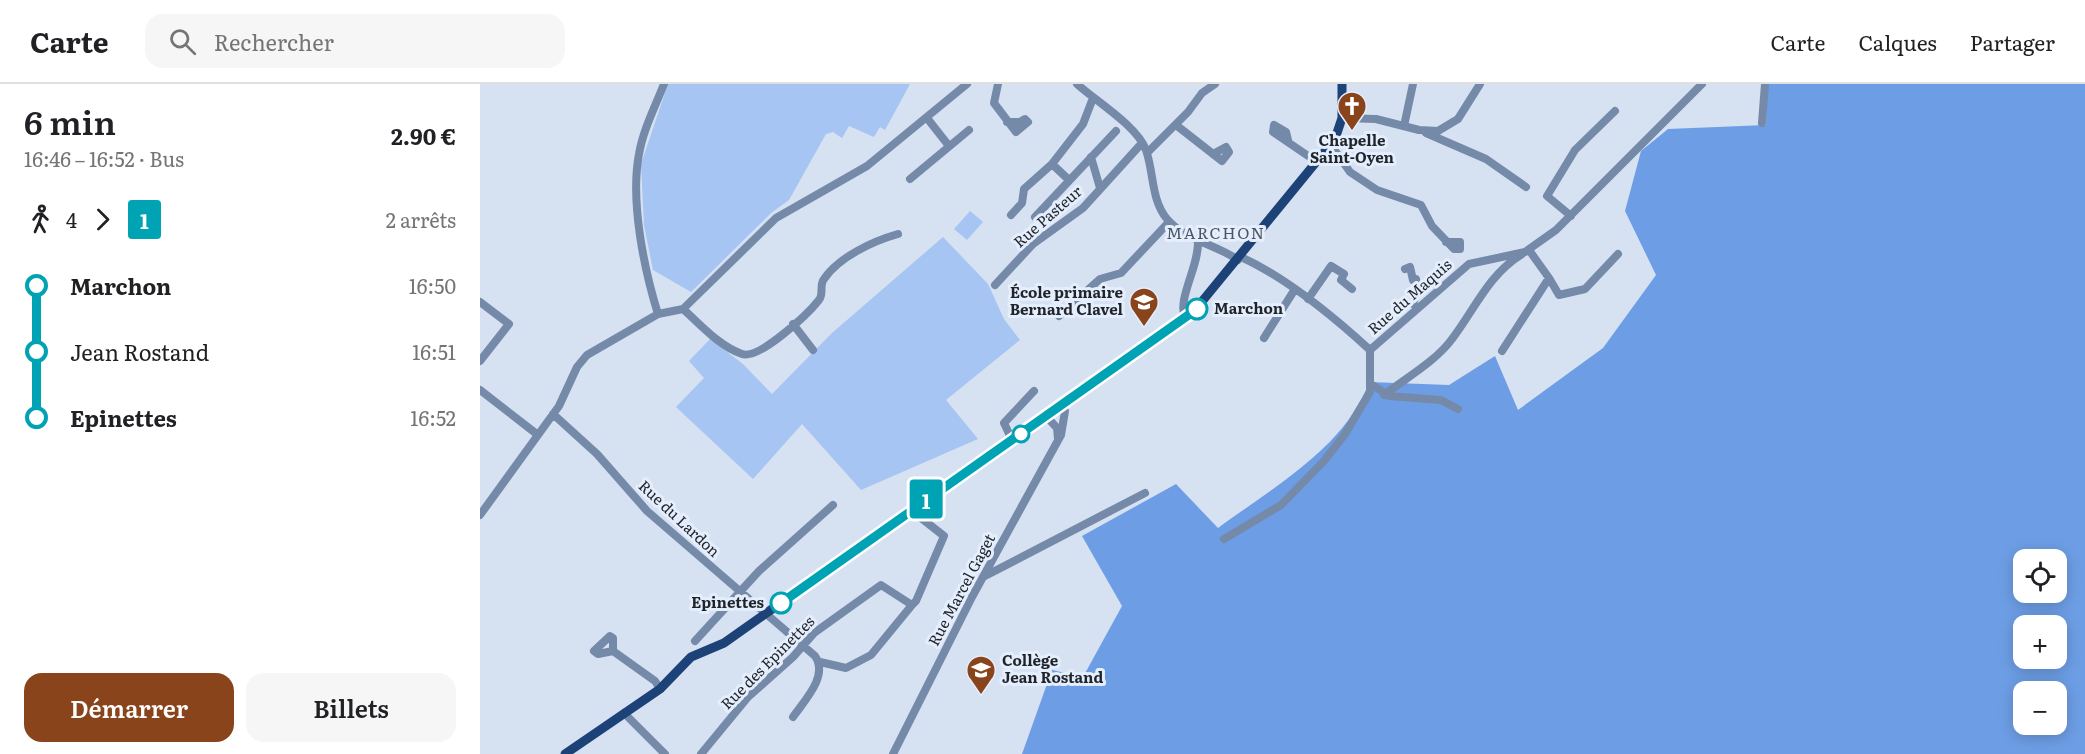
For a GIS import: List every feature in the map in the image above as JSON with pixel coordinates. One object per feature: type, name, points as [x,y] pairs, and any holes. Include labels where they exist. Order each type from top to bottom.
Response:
[{"type":"main road","points":[[565,754],[660,689],[691,657],[724,643],[1185,318],[1206,300],[1330,146],[1338,133],[1342,118],[1342,84]]},
{"type":"street","points":[[658,314],[641,233],[637,164],[642,140],[664,84]]},
{"type":"street","points":[[480,515],[553,414],[577,367],[586,356],[658,314],[683,309],[776,218],[848,179],[967,84]]},
{"type":"street","points":[[998,84],[994,103],[1007,122]]},
{"type":"street","points":[[1059,316],[1100,279],[1121,273],[1169,222],[1159,208],[1147,153],[1136,133],[1077,84]]},
{"type":"street","points":[[1147,153],[1202,93],[1215,84]]},
{"type":"street","points":[[1404,126],[1413,84]]},
{"type":"street","points":[[1419,130],[1438,131],[1447,128],[1458,119],[1480,84]]},
{"type":"street","name":"Rue du Maquis","points":[[1169,222],[1198,242],[1240,259],[1294,289],[1335,318],[1370,350],[1469,264],[1527,251],[1570,216],[1701,84]]},
{"type":"street","points":[[1762,123],[1765,84]]},
{"type":"street","points":[[1011,215],[1022,202],[1024,189],[1052,164],[1083,123],[1093,98]]},
{"type":"street","points":[[1570,216],[1547,196],[1585,138],[1615,111]]},
{"type":"street","points":[[927,118],[950,146]]},
{"type":"street","points":[[1342,118],[1376,119],[1419,130],[1486,159],[1526,187]]},
{"type":"street","points":[[1176,124],[1213,154]]},
{"type":"street","points":[[910,179],[969,130]]},
{"type":"street","points":[[1035,217],[1116,131]]},
{"type":"street","points":[[1288,140],[1317,162]]},
{"type":"street","name":"Rue Pasteur","points":[[995,285],[1034,244],[1083,208],[1142,142]]},
{"type":"street","points":[[1330,146],[1350,172],[1377,190],[1421,205],[1432,226],[1446,242]]},
{"type":"street","points":[[1091,157],[1100,188]]},
{"type":"street","points":[[1052,164],[1069,180]]},
{"type":"street","points":[[683,309],[712,335],[743,355],[760,351],[820,299],[824,279],[864,245],[898,234]]},
{"type":"street","points":[[1185,318],[1182,305],[1194,272],[1198,242]]},
{"type":"street","points":[[1384,394],[1443,350],[1492,278],[1505,264],[1527,251],[1559,294],[1585,289],[1618,254]]},
{"type":"street","points":[[1308,299],[1331,266],[1344,274],[1341,280],[1352,289]]},
{"type":"street","points":[[1405,268],[1410,267],[1413,280],[1416,279],[1418,290],[1413,304],[1417,308]]},
{"type":"street","points":[[1502,351],[1549,278]]},
{"type":"street","points":[[1264,338],[1294,289]]},
{"type":"street","points":[[480,302],[509,324],[480,361]]},
{"type":"street","points":[[793,324],[813,350]]},
{"type":"street","points":[[1224,539],[1281,505],[1324,461],[1361,410],[1371,384],[1370,350]]},
{"type":"street","points":[[1371,384],[1384,394],[1441,400],[1458,409]]},
{"type":"street","points":[[480,390],[538,435]]},
{"type":"street","points":[[1012,440],[1004,423],[1034,391]]},
{"type":"street","name":"Rue Marcel Gaget","points":[[892,754],[983,576],[1058,441],[1064,424],[1062,405]]},
{"type":"street","name":"Rue du Lardon","points":[[553,414],[597,454],[647,511],[820,662]]},
{"type":"street","points":[[1046,416],[1057,428],[1058,441]]},
{"type":"street","points":[[983,576],[1146,493]]},
{"type":"street","points":[[695,641],[781,549],[833,505]]},
{"type":"street","points":[[793,717],[815,686],[820,662],[846,668],[871,654],[922,593],[944,536],[911,510]]},
{"type":"street","name":"Rue des Epinettes","points":[[701,754],[748,697],[814,633],[881,585],[912,605]]},
{"type":"street","points":[[613,651],[655,681],[660,689]]},
{"type":"street","points":[[624,713],[665,754]]},
{"type":"shaded area","points":[[668,84],[910,84],[885,130],[880,127],[874,137],[849,126],[842,138],[833,132],[826,134],[789,200],[771,213],[691,292],[653,270],[644,225],[641,164]]},
{"type":"shaded area","points":[[1767,84],[2085,84],[2085,754],[1022,754],[1052,670],[1083,677],[1122,606],[1082,536],[1176,484],[1218,528],[1283,482],[1326,446],[1344,426],[1369,382],[1449,385],[1495,356],[1518,410],[1603,348],[1656,275],[1625,211],[1641,151],[1668,129],[1766,125]]},
{"type":"shaded area","points":[[970,211],[983,222],[967,240],[954,229]]},
{"type":"shaded area","points":[[943,237],[988,284],[1004,319],[1020,340],[946,400],[978,439],[861,490],[802,424],[753,479],[676,407],[704,378],[689,361],[710,339],[743,364],[772,394],[832,333]]},
{"type":"bus line","name":"1","points":[[781,603],[1197,309]]},
{"type":"place","name":"Chapelle Saint-Oyen","points":[[1352,132]]},
{"type":"place","name":"Marchon","points":[[1197,309]]},
{"type":"place","name":"École primaire Bernard Clavel","points":[[1144,328]]},
{"type":"place","name":"Epinettes","points":[[781,603]]},
{"type":"place","name":"Collège Jean Rostand","points":[[981,696]]},
{"type":"district","name":"MARCHON","points":[[1216,233]]}]
